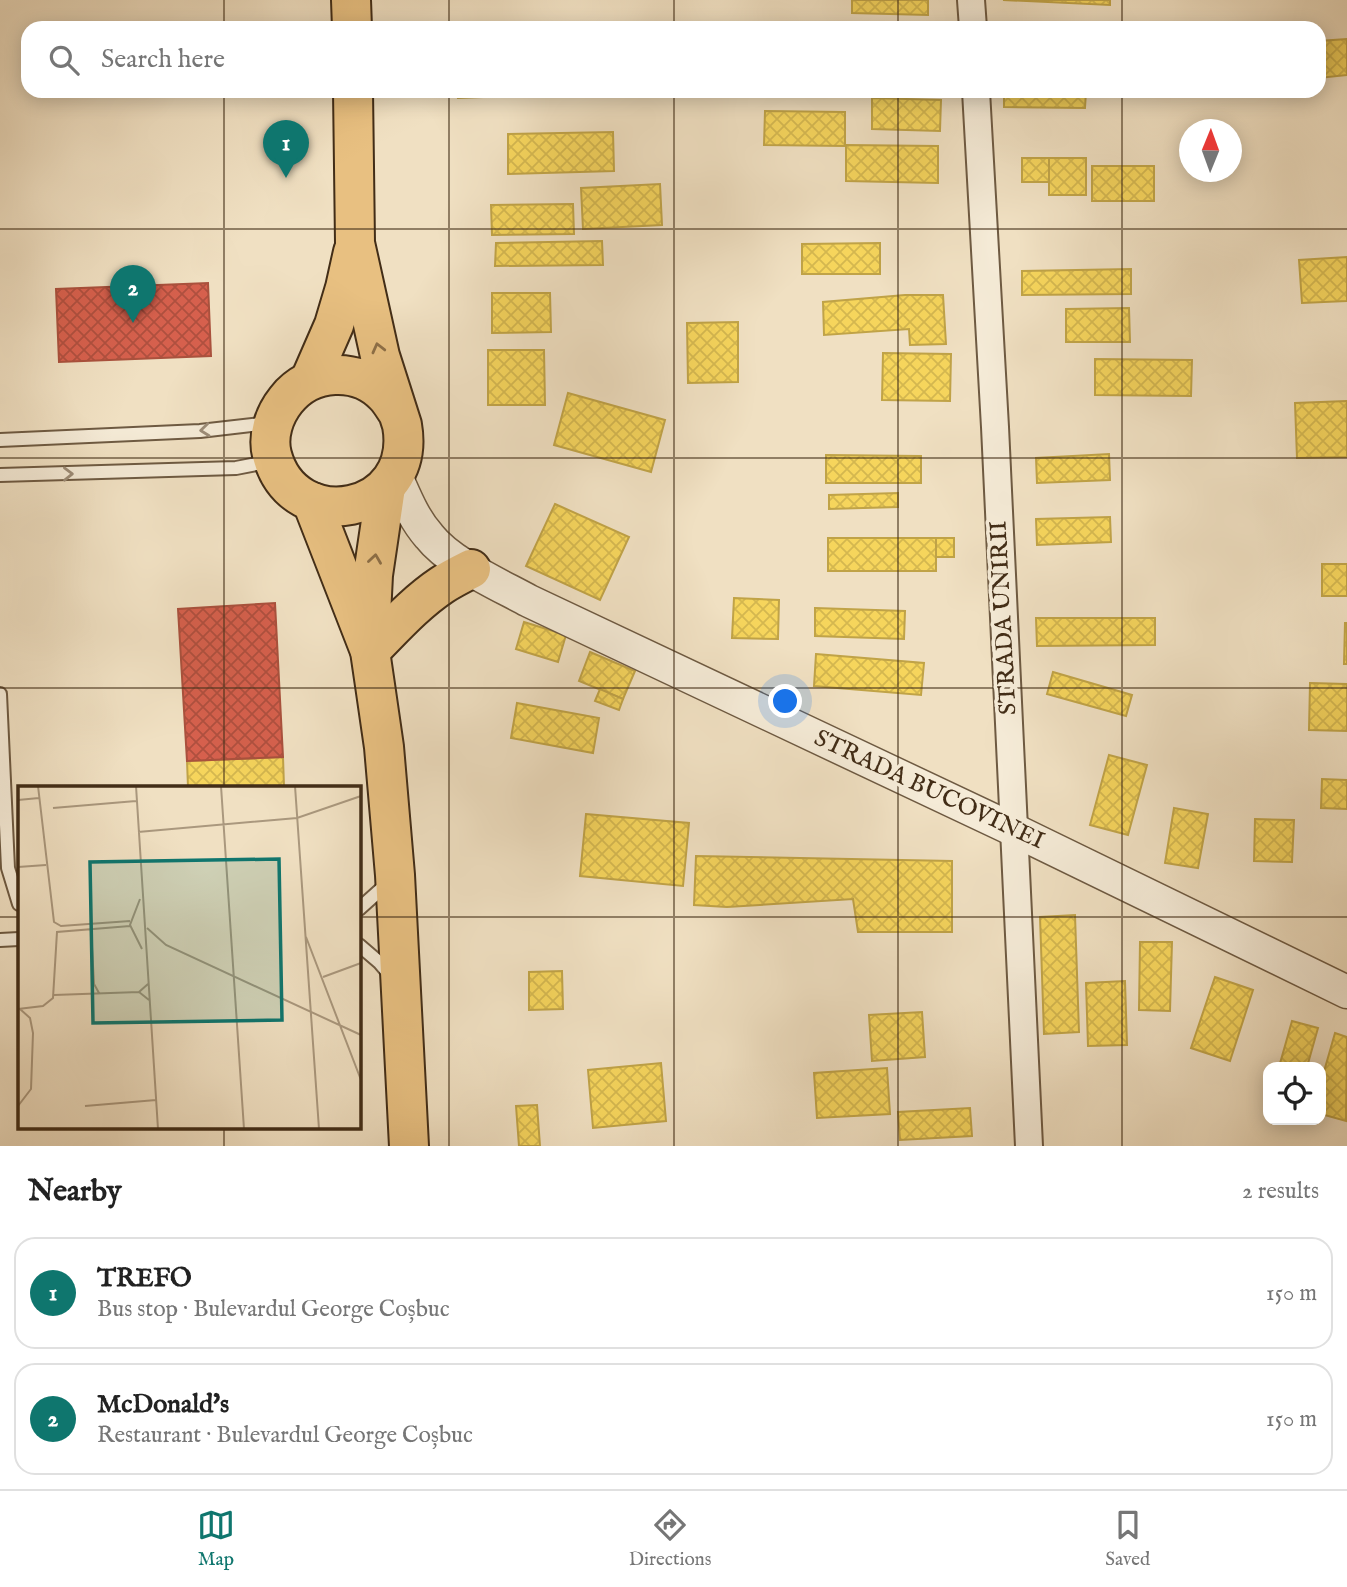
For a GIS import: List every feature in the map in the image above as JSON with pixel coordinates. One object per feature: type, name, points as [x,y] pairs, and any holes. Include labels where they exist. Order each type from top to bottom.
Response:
[{"type":"main road","points":[[351,0],[352,21]]},
{"type":"main road","points":[[353,98],[355,243],[380,356],[404,437],[400,463],[391,481],[373,575],[369,651],[384,747],[396,875],[409,1146]]},
{"type":"main road","points":[[310,380],[334,325],[355,243]]},
{"type":"main road","points":[[391,481],[364,502],[344,507],[312,502],[298,494],[279,473],[271,450],[271,436],[273,422],[295,389],[310,380],[334,375],[368,382],[385,395],[398,413]]},
{"type":"main road","points":[[312,502],[369,651]]},
{"type":"main road","points":[[369,651],[405,615],[443,584],[471,569]]},
{"type":"street","points":[[971,0],[972,21]]},
{"type":"street","name":"STRADA UNIRII","points":[[976,98],[1030,1146]]},
{"type":"street","name":"STRADA BUCOVINEI","points":[[391,481],[429,537],[447,554],[529,601],[1014,830],[1347,992]]},
{"type":"lane","points":[[0,440],[200,431],[273,422]]},
{"type":"lane","points":[[0,475],[236,468],[274,461]]},
{"type":"lane","points":[[0,694],[8,868],[18,901]]},
{"type":"lane","points":[[360,908],[396,875]]},
{"type":"lane","points":[[0,940],[18,939]]},
{"type":"lane","points":[[360,946],[380,963],[401,989]]},
{"type":"building: Homes","points":[[852,0],[928,0],[928,15],[852,13]]},
{"type":"building: Homes","points":[[1003,0],[1110,0],[1110,5]]},
{"type":"building: Homes","points":[[1347,39],[1347,75],[1326,77],[1326,40]]},
{"type":"building: Homes","points":[[872,98],[941,100],[940,131],[872,129]]},
{"type":"building: Homes","points":[[1004,98],[1086,98],[1085,108],[1004,107]]},
{"type":"building: Homes","points":[[765,111],[845,112],[845,146],[764,145]]},
{"type":"building: Homes","points":[[613,132],[614,171],[508,174],[508,134]]},
{"type":"building: Homes","points":[[846,145],[938,146],[938,183],[846,181]]},
{"type":"building: Homes","points":[[1022,158],[1049,158],[1049,182],[1022,182]]},
{"type":"building: Homes","points":[[1049,158],[1086,158],[1086,195],[1049,195]]},
{"type":"building: Homes","points":[[1092,166],[1154,166],[1154,201],[1092,201]]},
{"type":"building: Homes","points":[[660,184],[662,225],[583,229],[581,188]]},
{"type":"building: Homes","points":[[573,204],[574,234],[492,235],[491,205]]},
{"type":"building: Homes","points":[[602,241],[603,265],[495,266],[496,243]]},
{"type":"building: Homes","points":[[880,243],[880,274],[802,274],[802,244]]},
{"type":"building: Homes","points":[[1347,257],[1347,301],[1302,303],[1299,260]]},
{"type":"building: Homes","points":[[1131,269],[1131,294],[1022,295],[1022,271]]},
{"type":"building: Homes","points":[[492,293],[550,293],[551,332],[492,333]]},
{"type":"building: Homes","points":[[905,295],[943,295],[946,344],[910,345],[909,329],[824,335],[823,302]]},
{"type":"building: Homes","points":[[1129,308],[1130,342],[1066,342],[1066,309]]},
{"type":"building: Homes","points":[[738,322],[738,382],[688,383],[687,323]]},
{"type":"building: Homes","points":[[488,350],[544,350],[545,405],[488,405]]},
{"type":"building: Homes","points":[[883,353],[951,354],[950,401],[882,400]]},
{"type":"building: Homes","points":[[1095,359],[1192,360],[1191,396],[1095,395]]},
{"type":"building: Homes","points":[[568,393],[665,420],[651,472],[554,445]]},
{"type":"building: Homes","points":[[1347,401],[1347,457],[1297,458],[1295,403]]},
{"type":"building: Homes","points":[[1109,454],[1110,480],[1037,483],[1036,458]]},
{"type":"building: Homes","points":[[826,455],[921,456],[921,483],[826,483]]},
{"type":"building: Homes","points":[[898,493],[898,507],[829,509],[829,495]]},
{"type":"building: Homes","points":[[555,504],[629,537],[600,600],[526,566]]},
{"type":"building: Homes","points":[[1110,517],[1111,542],[1037,545],[1036,519]]},
{"type":"building: Homes","points":[[828,538],[936,538],[936,571],[828,571]]},
{"type":"building: Homes","points":[[936,538],[954,538],[954,557],[936,557]]},
{"type":"building: Homes","points":[[1322,564],[1347,564],[1347,596],[1322,596]]},
{"type":"building: Homes","points":[[734,598],[779,600],[778,639],[732,638]]},
{"type":"building: Homes","points":[[815,608],[905,611],[904,639],[815,636]]},
{"type":"building: Homes","points":[[1036,618],[1155,618],[1155,645],[1037,646]]},
{"type":"building: Homes","points":[[524,622],[566,635],[558,662],[516,649]]},
{"type":"building: Homes","points":[[1347,623],[1347,664],[1344,664]]},
{"type":"building: Homes","points":[[590,652],[635,671],[623,699],[579,681]]},
{"type":"building: Homes","points":[[816,654],[924,663],[921,695],[814,686]]},
{"type":"building: Homes","points":[[1053,672],[1132,695],[1126,716],[1047,694]]},
{"type":"building: Homes","points":[[1310,683],[1347,684],[1347,731],[1309,730]]},
{"type":"building: Homes","points":[[600,689],[623,699],[619,710],[595,701]]},
{"type":"building: Homes","points":[[517,703],[599,718],[593,753],[511,738]]},
{"type":"building: Homes","points":[[1109,755],[1147,765],[1128,835],[1090,825]]},
{"type":"building: Homes","points":[[283,757],[284,786],[188,786],[187,761]]},
{"type":"building: Homes","points":[[1322,779],[1347,780],[1347,809],[1321,808]]},
{"type":"building: Homes","points":[[1174,808],[1208,814],[1198,868],[1165,863]]},
{"type":"building: Homes","points":[[586,814],[689,823],[683,886],[580,876]]},
{"type":"building: Homes","points":[[1255,819],[1294,820],[1292,862],[1254,861]]},
{"type":"building: Homes","points":[[696,856],[952,861],[952,932],[858,932],[853,899],[727,907],[694,905]]},
{"type":"building: Homes","points":[[1075,915],[1079,1032],[1044,1034],[1040,917]]},
{"type":"building: Homes","points":[[1140,942],[1172,942],[1170,1011],[1139,1010]]},
{"type":"building: Homes","points":[[562,971],[563,1009],[529,1010],[529,972]]},
{"type":"building: Homes","points":[[1215,977],[1253,990],[1230,1061],[1191,1048]]},
{"type":"building: Homes","points":[[1125,981],[1127,1045],[1088,1046],[1086,983]]},
{"type":"building: Homes","points":[[922,1012],[925,1057],[872,1061],[869,1015]]},
{"type":"building: Homes","points":[[1292,1021],[1318,1028],[1308,1062],[1280,1062]]},
{"type":"building: Homes","points":[[1335,1033],[1347,1037],[1346,1121],[1326,1115],[1326,1064]]},
{"type":"building: Homes","points":[[661,1063],[666,1121],[593,1128],[588,1070]]},
{"type":"building: Homes","points":[[887,1068],[890,1114],[817,1118],[814,1073]]},
{"type":"building: Homes","points":[[537,1105],[540,1146],[519,1146],[516,1106]]},
{"type":"building: Homes","points":[[970,1108],[972,1136],[900,1140],[898,1112]]},
{"type":"building: Shops","points":[[208,283],[211,356],[59,362],[56,289]]},
{"type":"building: Shops","points":[[275,603],[283,757],[187,761],[178,609]]},
{"type":"place","name":"TREFO","points":[[286,178]]},
{"type":"place","name":"McDonald's","points":[[133,323]]}]
